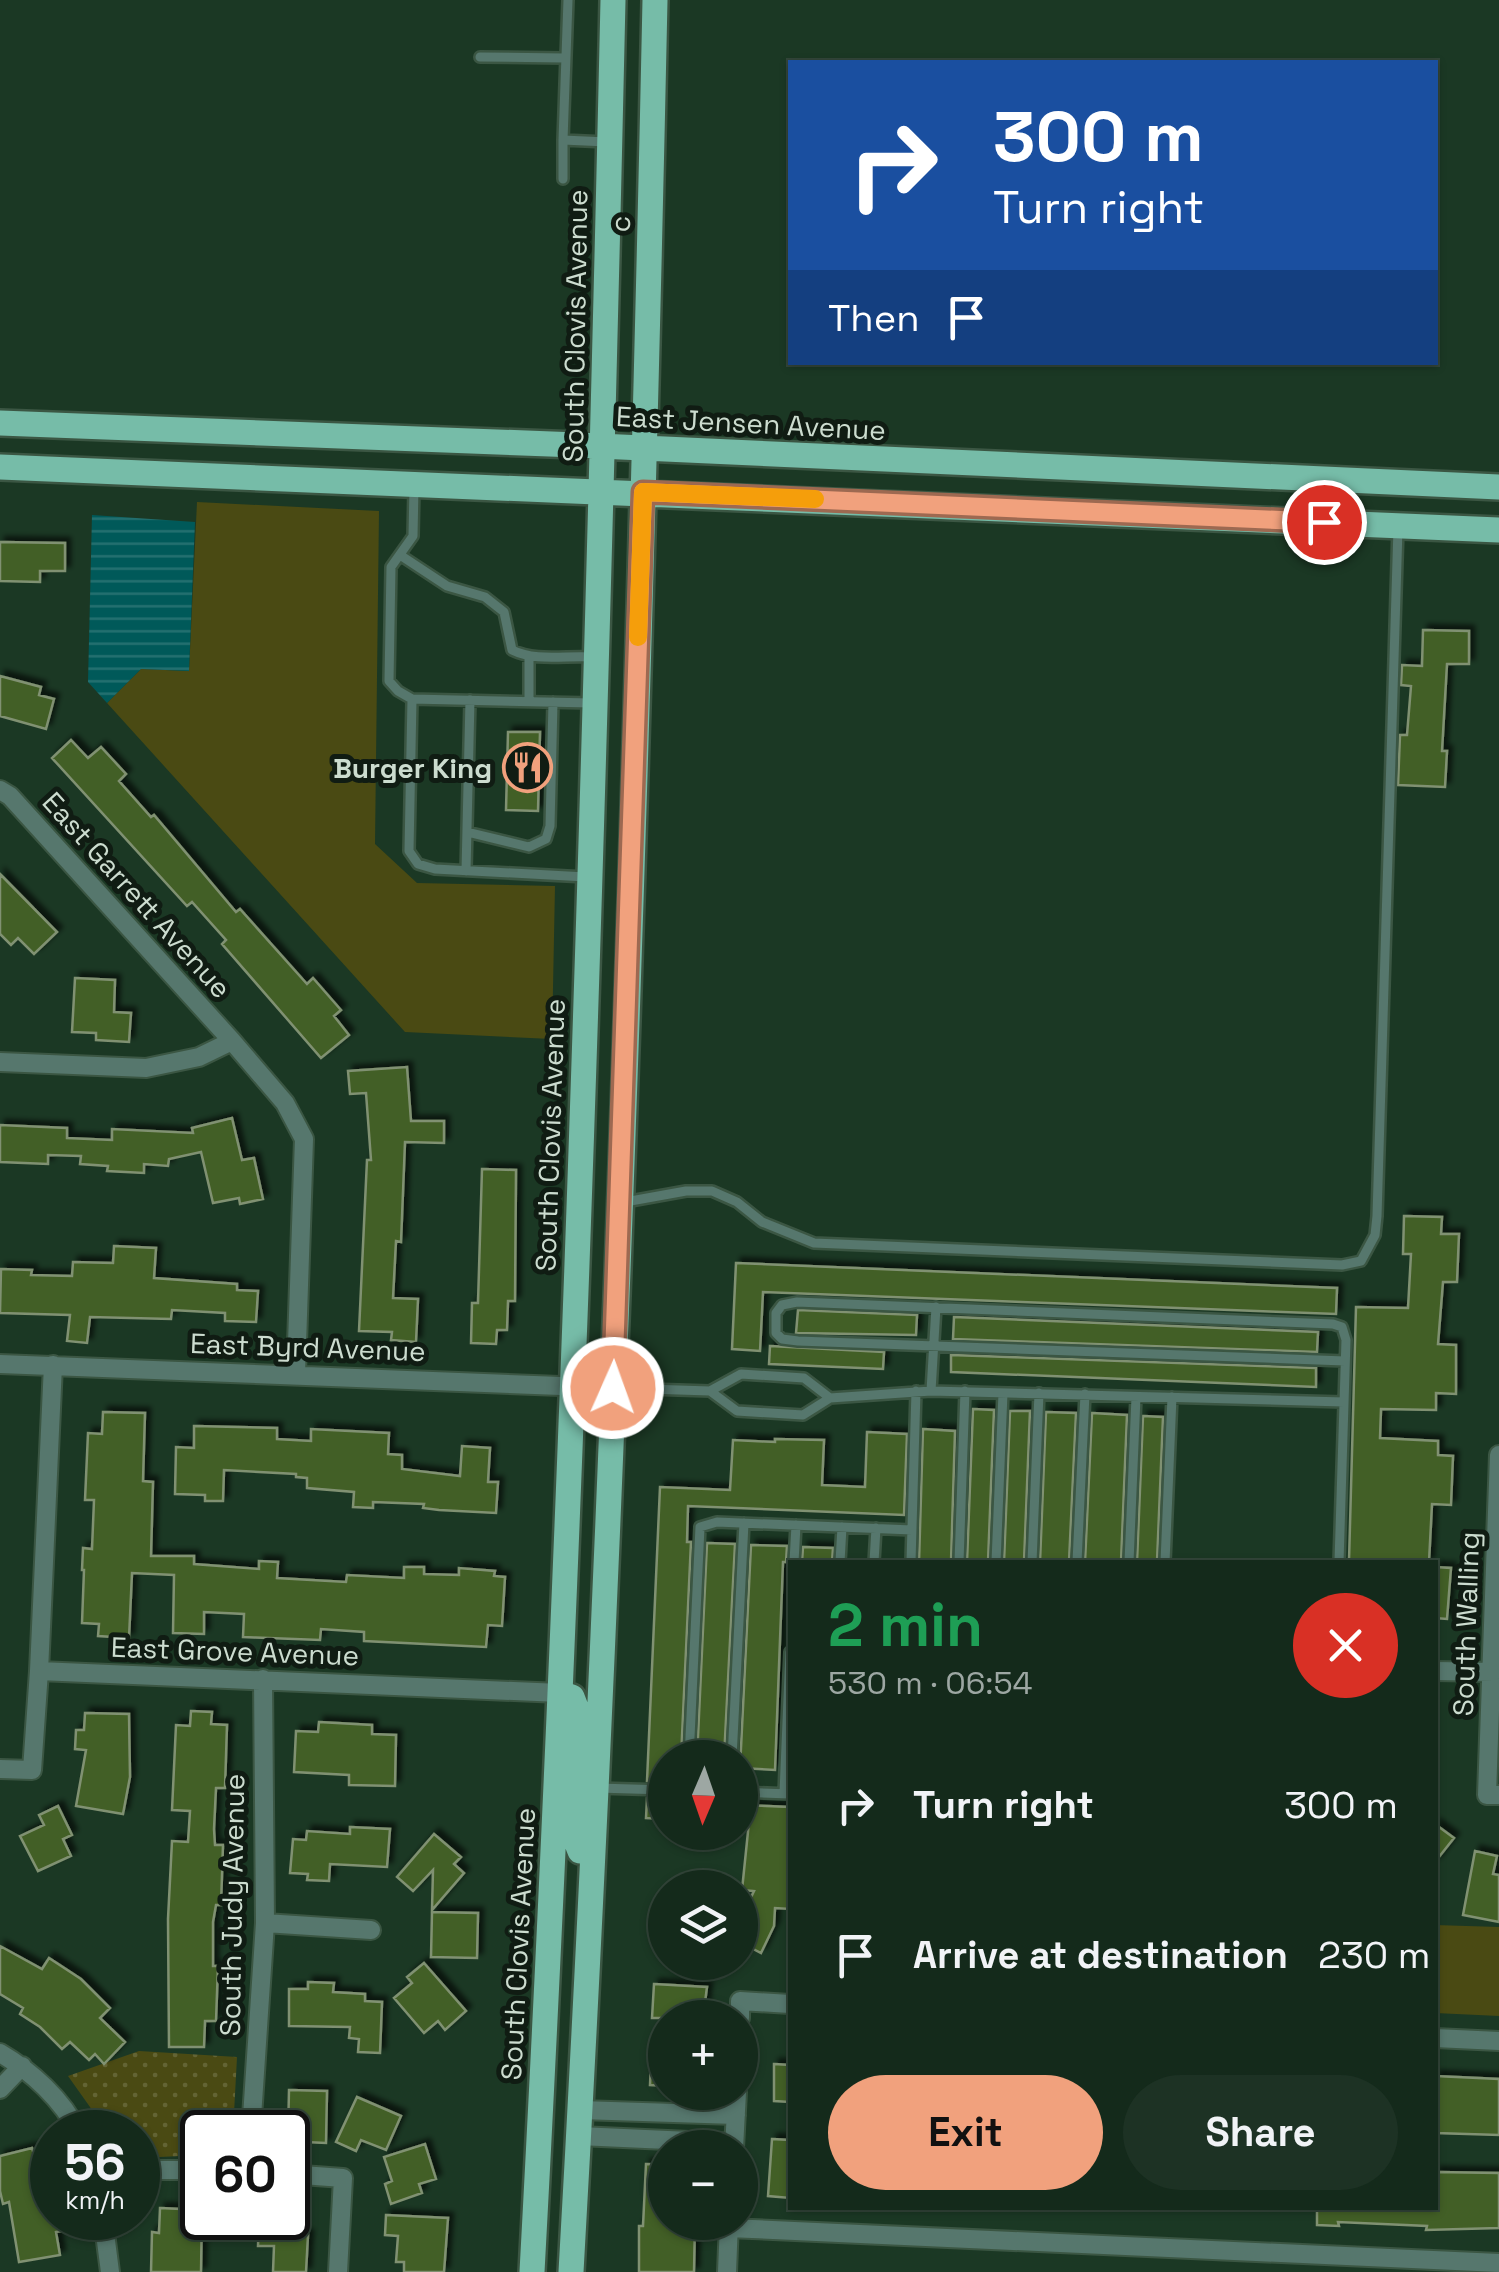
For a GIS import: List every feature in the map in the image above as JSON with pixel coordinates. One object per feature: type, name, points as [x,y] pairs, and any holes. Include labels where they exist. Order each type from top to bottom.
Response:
[{"type":"main road","name":"South Clovis Avenue","points":[[532,2272],[571,1385],[602,492],[613,0]]},
{"type":"main road","name":"c","points":[[645,449],[655,0]]},
{"type":"main road","name":"East Jensen Avenue","points":[[0,423],[1499,487]]},
{"type":"main road","points":[[571,2272],[613,1388],[645,449]]},
{"type":"main road","points":[[0,466],[1499,530]]},
{"type":"main road","points":[[560,1693],[572,1696],[579,1715],[576,1841],[591,1875]]},
{"type":"street","name":"East Garrett Avenue","points":[[0,790],[10,796],[232,1041]]},
{"type":"street","points":[[0,1062],[146,1068],[198,1057],[232,1041],[285,1103],[304,1139],[296,1374]]},
{"type":"street","name":"East Byrd Avenue","points":[[0,1364],[613,1388]]},
{"type":"street","points":[[0,1769],[32,1770],[53,1365]]},
{"type":"street","name":"South Walling","points":[[1493,1795],[1492,1672],[1499,1455]]},
{"type":"street","name":"East Grove Avenue","points":[[39,1671],[560,1693]]},
{"type":"street","points":[[1438,1671],[1492,1672]]},
{"type":"street","name":"South Judy Avenue","points":[[252,2110],[265,1923],[263,1679]]},
{"type":"street","points":[[265,1923],[371,1930]]},
{"type":"street","points":[[758,2007],[788,2004]]},
{"type":"street","points":[[1438,2038],[1499,2041]]},
{"type":"street","points":[[0,2053],[22,2066],[65,2110]]},
{"type":"street","points":[[0,2088],[22,2066]]},
{"type":"street","points":[[580,2110],[736,2115]]},
{"type":"street","points":[[735,2130],[736,2110]]},
{"type":"street","points":[[579,2136],[648,2140]]},
{"type":"street","points":[[310,2176],[343,2178],[338,2272]]},
{"type":"street","points":[[758,2227],[1376,2264],[1499,2263]]},
{"type":"street","points":[[106,2240],[110,2272]]},
{"type":"street","points":[[727,2272],[728,2240]]},
{"type":"lane","points":[[562,180],[568,0]]},
{"type":"lane","points":[[480,57],[564,58]]},
{"type":"lane","points":[[563,140],[610,142]]},
{"type":"lane","points":[[414,484],[413,536],[391,567],[390,681],[398,692],[412,699],[594,702]]},
{"type":"lane","points":[[619,1203],[712,1190],[737,1202],[762,1222],[814,1243],[1342,1265],[1362,1261],[1376,1235],[1377,1216],[1398,525]]},
{"type":"lane","points":[[400,556],[447,586],[485,597],[504,612],[512,650],[529,658],[596,657]]},
{"type":"lane","points":[[529,658],[529,701]]},
{"type":"lane","points":[[412,699],[409,852],[418,864],[435,869],[588,877]]},
{"type":"lane","points":[[466,871],[470,700]]},
{"type":"lane","points":[[467,832],[530,847],[546,839],[550,826],[553,702]]},
{"type":"lane","points":[[1340,1560],[1345,1362],[1342,1327],[797,1302],[782,1305],[776,1312],[776,1334],[782,1339],[1345,1362]]},
{"type":"lane","points":[[931,1391],[936,1307]]},
{"type":"lane","points":[[613,1388],[710,1392],[741,1374],[804,1378],[830,1398]]},
{"type":"lane","points":[[710,1392],[737,1411],[802,1414],[830,1398],[916,1391],[1344,1402]]},
{"type":"lane","points":[[911,1560],[916,1391]]},
{"type":"lane","points":[[958,1560],[966,1391]]},
{"type":"lane","points":[[996,1560],[1004,1393]]},
{"type":"lane","points":[[1032,1560],[1039,1393]]},
{"type":"lane","points":[[1077,1560],[1085,1394]]},
{"type":"lane","points":[[1130,1560],[1136,1396]]},
{"type":"lane","points":[[1165,1560],[1172,1398]]},
{"type":"lane","points":[[689,1740],[700,1527],[744,1523],[912,1530]]},
{"type":"lane","points":[[733,1740],[744,1523]]},
{"type":"lane","points":[[794,1560],[796,1525]]},
{"type":"lane","points":[[840,1560],[842,1527]]},
{"type":"lane","points":[[874,1560],[876,1528]]},
{"type":"lane","points":[[758,1793],[787,1794],[788,1747]]},
{"type":"lane","points":[[596,1788],[648,1790]]},
{"type":"shaded area","points":[[197,502],[379,511],[375,844],[417,883],[555,886],[552,1039],[405,1032],[107,703],[141,669],[189,671]]},
{"type":"shaded area","points":[[1438,1925],[1499,1927],[1499,2016],[1438,2013]]},
{"type":"shaded area","points":[[139,2051],[237,2057],[234,2110],[180,2110],[180,2156],[160,2157],[160,2110],[92,2110],[68,2076]]},
{"type":"water","points":[[92,515],[195,522],[189,671],[141,669],[107,703],[88,682]]},
{"type":"building","points":[[0,542],[65,543],[65,571],[40,571],[40,582],[0,581]]},
{"type":"building","points":[[1423,630],[1469,631],[1469,664],[1447,664],[1442,751],[1447,751],[1445,787],[1398,785],[1400,735],[1407,735],[1411,686],[1401,685],[1402,665],[1422,666]]},
{"type":"building","points":[[0,676],[41,687],[39,695],[54,699],[46,729],[0,716]]},
{"type":"building","points":[[508,732],[540,732],[538,811],[506,810]]},
{"type":"building","points":[[71,740],[88,758],[101,747],[126,774],[119,781],[151,817],[154,815],[236,912],[240,909],[307,984],[313,978],[341,1010],[334,1016],[349,1035],[321,1058],[222,944],[226,940],[192,902],[187,906],[52,758]]},
{"type":"building","points":[[0,874],[57,932],[34,954],[18,938],[11,945],[0,934]]},
{"type":"building","points":[[75,978],[115,980],[114,1012],[131,1013],[129,1042],[96,1040],[96,1033],[72,1032]]},
{"type":"building","points":[[407,1067],[411,1121],[444,1121],[444,1143],[405,1142],[401,1242],[396,1241],[393,1298],[418,1299],[416,1342],[391,1340],[392,1332],[359,1331],[367,1160],[371,1160],[366,1093],[350,1094],[348,1071]]},
{"type":"building","points":[[232,1118],[242,1160],[254,1158],[263,1199],[240,1204],[239,1198],[213,1203],[201,1152],[169,1159],[168,1166],[144,1164],[144,1173],[107,1171],[108,1166],[80,1164],[81,1156],[48,1155],[48,1164],[0,1162],[0,1125],[67,1128],[67,1138],[112,1140],[112,1129],[193,1133],[192,1128]]},
{"type":"building","points":[[482,1169],[516,1170],[515,1301],[508,1301],[507,1330],[497,1330],[496,1344],[471,1343],[472,1303],[478,1303]]},
{"type":"building","points":[[1404,1216],[1442,1217],[1441,1234],[1459,1234],[1457,1282],[1443,1282],[1438,1344],[1456,1345],[1456,1394],[1436,1393],[1436,1410],[1381,1409],[1380,1438],[1438,1441],[1438,1455],[1453,1456],[1451,1505],[1432,1504],[1429,1560],[1349,1560],[1356,1307],[1408,1308],[1411,1254],[1403,1254]]},
{"type":"building","points":[[114,1246],[156,1248],[154,1278],[237,1284],[237,1290],[258,1291],[256,1322],[225,1321],[225,1313],[172,1310],[171,1319],[90,1317],[87,1343],[67,1341],[70,1315],[0,1313],[1,1269],[32,1270],[31,1275],[72,1276],[73,1262],[113,1263]]},
{"type":"building","points":[[736,1263],[1337,1288],[1336,1314],[763,1292],[760,1351],[732,1349]]},
{"type":"building","points":[[798,1310],[917,1315],[916,1335],[796,1333]]},
{"type":"building","points":[[954,1317],[1318,1332],[1317,1352],[953,1339]]},
{"type":"building","points":[[770,1346],[884,1352],[883,1369],[769,1364]]},
{"type":"building","points":[[951,1355],[1316,1368],[1316,1387],[951,1372]]},
{"type":"building","points":[[973,1409],[994,1410],[988,1560],[967,1560]]},
{"type":"building","points":[[1010,1411],[1030,1411],[1024,1560],[1004,1560]]},
{"type":"building","points":[[103,1412],[145,1413],[143,1481],[153,1482],[151,1556],[194,1556],[194,1564],[259,1569],[259,1561],[278,1562],[277,1578],[346,1582],[347,1575],[404,1578],[404,1567],[424,1567],[424,1574],[459,1575],[459,1568],[495,1571],[494,1576],[505,1577],[502,1626],[488,1625],[486,1647],[364,1641],[364,1632],[321,1629],[320,1640],[243,1637],[244,1614],[204,1612],[204,1634],[173,1633],[174,1575],[132,1573],[129,1638],[98,1636],[99,1624],[82,1623],[82,1570],[83,1548],[92,1549],[94,1500],[85,1500],[88,1433],[102,1434]]},
{"type":"building","points":[[1046,1412],[1076,1413],[1069,1560],[1040,1560]]},
{"type":"building","points":[[1092,1413],[1127,1415],[1121,1560],[1085,1560]]},
{"type":"building","points":[[1143,1416],[1163,1417],[1157,1560],[1137,1560]]},
{"type":"building","points":[[194,1426],[277,1428],[277,1439],[311,1441],[311,1429],[389,1433],[388,1454],[402,1455],[402,1469],[460,1476],[462,1446],[490,1448],[488,1482],[498,1482],[496,1513],[423,1508],[424,1504],[373,1502],[373,1508],[353,1507],[354,1492],[307,1488],[307,1478],[296,1474],[224,1470],[223,1501],[205,1501],[205,1495],[175,1494],[176,1447],[194,1448]]},
{"type":"building","points":[[923,1429],[955,1431],[951,1560],[919,1560]]},
{"type":"building","points":[[867,1432],[907,1434],[904,1515],[688,1506],[687,1542],[691,1542],[682,1740],[649,1740],[660,1487],[730,1490],[733,1440],[775,1439],[824,1440],[822,1485],[865,1487]]},
{"type":"building","points":[[707,1543],[735,1544],[725,1740],[698,1740]]},
{"type":"building","points":[[751,1545],[787,1546],[783,1562],[775,1770],[758,1769],[758,1740],[741,1740]]},
{"type":"building","points":[[803,1547],[833,1548],[832,1560],[802,1560]]},
{"type":"building","points":[[1438,1567],[1451,1568],[1447,1619],[1438,1618]]},
{"type":"building","points":[[191,1711],[212,1712],[211,1724],[227,1725],[225,1788],[216,1788],[214,1829],[215,1845],[223,1845],[221,1905],[216,1905],[213,1922],[213,1966],[218,1966],[216,2021],[205,2021],[204,2047],[169,2047],[172,1841],[188,1842],[190,1811],[172,1810],[176,1725],[190,1726]]},
{"type":"building","points":[[85,1713],[129,1714],[130,1777],[123,1814],[76,1806],[86,1750],[75,1749],[76,1730],[84,1730]]},
{"type":"building","points":[[319,1722],[372,1725],[372,1734],[396,1735],[395,1786],[349,1785],[349,1775],[294,1772],[296,1731],[318,1732]]},
{"type":"building","points":[[58,1806],[72,1835],[63,1839],[71,1856],[38,1871],[20,1836],[44,1825],[39,1815]]},
{"type":"building","points":[[758,1806],[788,1807],[788,1909],[775,1908],[774,1926],[761,1953],[758,1870],[744,1870],[746,1850],[758,1850]]},
{"type":"building","points":[[1438,1826],[1454,1838],[1438,1858]]},
{"type":"building","points":[[350,1827],[390,1829],[387,1867],[330,1864],[329,1881],[307,1880],[308,1874],[290,1873],[293,1839],[306,1840],[307,1831],[350,1834]]},
{"type":"building","points":[[434,1834],[461,1857],[454,1864],[464,1873],[432,1910],[433,1870],[413,1891],[397,1877]]},
{"type":"building","points":[[1475,1851],[1497,1856],[1493,1874],[1499,1875],[1499,1922],[1463,1915]]},
{"type":"building","points":[[432,1912],[478,1913],[477,1958],[431,1957]]},
{"type":"building","points":[[0,1946],[42,1969],[49,1958],[81,1979],[110,2008],[100,2018],[125,2042],[104,2064],[95,2054],[89,2060],[70,2042],[62,2049],[20,2014],[23,2008],[0,1994]]},
{"type":"building","points":[[424,1963],[466,2011],[445,2030],[438,2021],[424,2033],[394,1998],[412,1983],[407,1977]]},
{"type":"building","points":[[308,1982],[334,1983],[333,1992],[365,1994],[365,2001],[382,2002],[380,2053],[358,2052],[359,2039],[349,2038],[350,2027],[289,2026],[289,1989],[308,1989]]},
{"type":"building","points":[[654,1984],[707,1987],[705,2000],[653,2000]]},
{"type":"building","points":[[774,2064],[788,2065],[788,2102],[774,2101]]},
{"type":"building","points":[[1438,2076],[1499,2079],[1499,2135],[1438,2133]]},
{"type":"building","points":[[289,2090],[327,2091],[326,2143],[310,2142],[310,2110],[289,2110]]},
{"type":"building","points":[[357,2097],[401,2116],[386,2150],[361,2140],[356,2151],[336,2142]]},
{"type":"building","points":[[772,2139],[788,2140],[788,2198],[768,2196]]},
{"type":"building","points":[[425,2144],[436,2179],[419,2184],[422,2193],[391,2204],[385,2184],[392,2181],[384,2157]]},
{"type":"building","points":[[30,2148],[30,2240],[57,2240],[60,2255],[19,2262],[9,2202],[3,2204],[0,2191],[0,2156]]},
{"type":"building","points":[[648,2164],[648,2240],[695,2240],[694,2272],[639,2272],[639,2226],[643,2226]]},
{"type":"building","points":[[1438,2172],[1499,2173],[1499,2228],[1426,2230],[1427,2226],[1338,2222],[1339,2226],[1317,2225],[1317,2210],[1438,2210]]},
{"type":"building","points":[[160,2208],[180,2209],[180,2240],[202,2240],[201,2272],[151,2272],[152,2240],[160,2240]]},
{"type":"building","points":[[386,2215],[448,2218],[444,2272],[404,2272],[404,2262],[396,2262],[398,2236],[385,2235]]},
{"type":"building","points":[[258,2240],[308,2240],[306,2272],[273,2272],[274,2246],[258,2246]]},
{"type":"slow traffic","points":[[638,637],[643,492],[815,499]]},
{"type":"place","name":"Burger King","points":[[527,768]]},
{"type":"route","points":[[613,1388],[643,492],[1324,522]]}]
